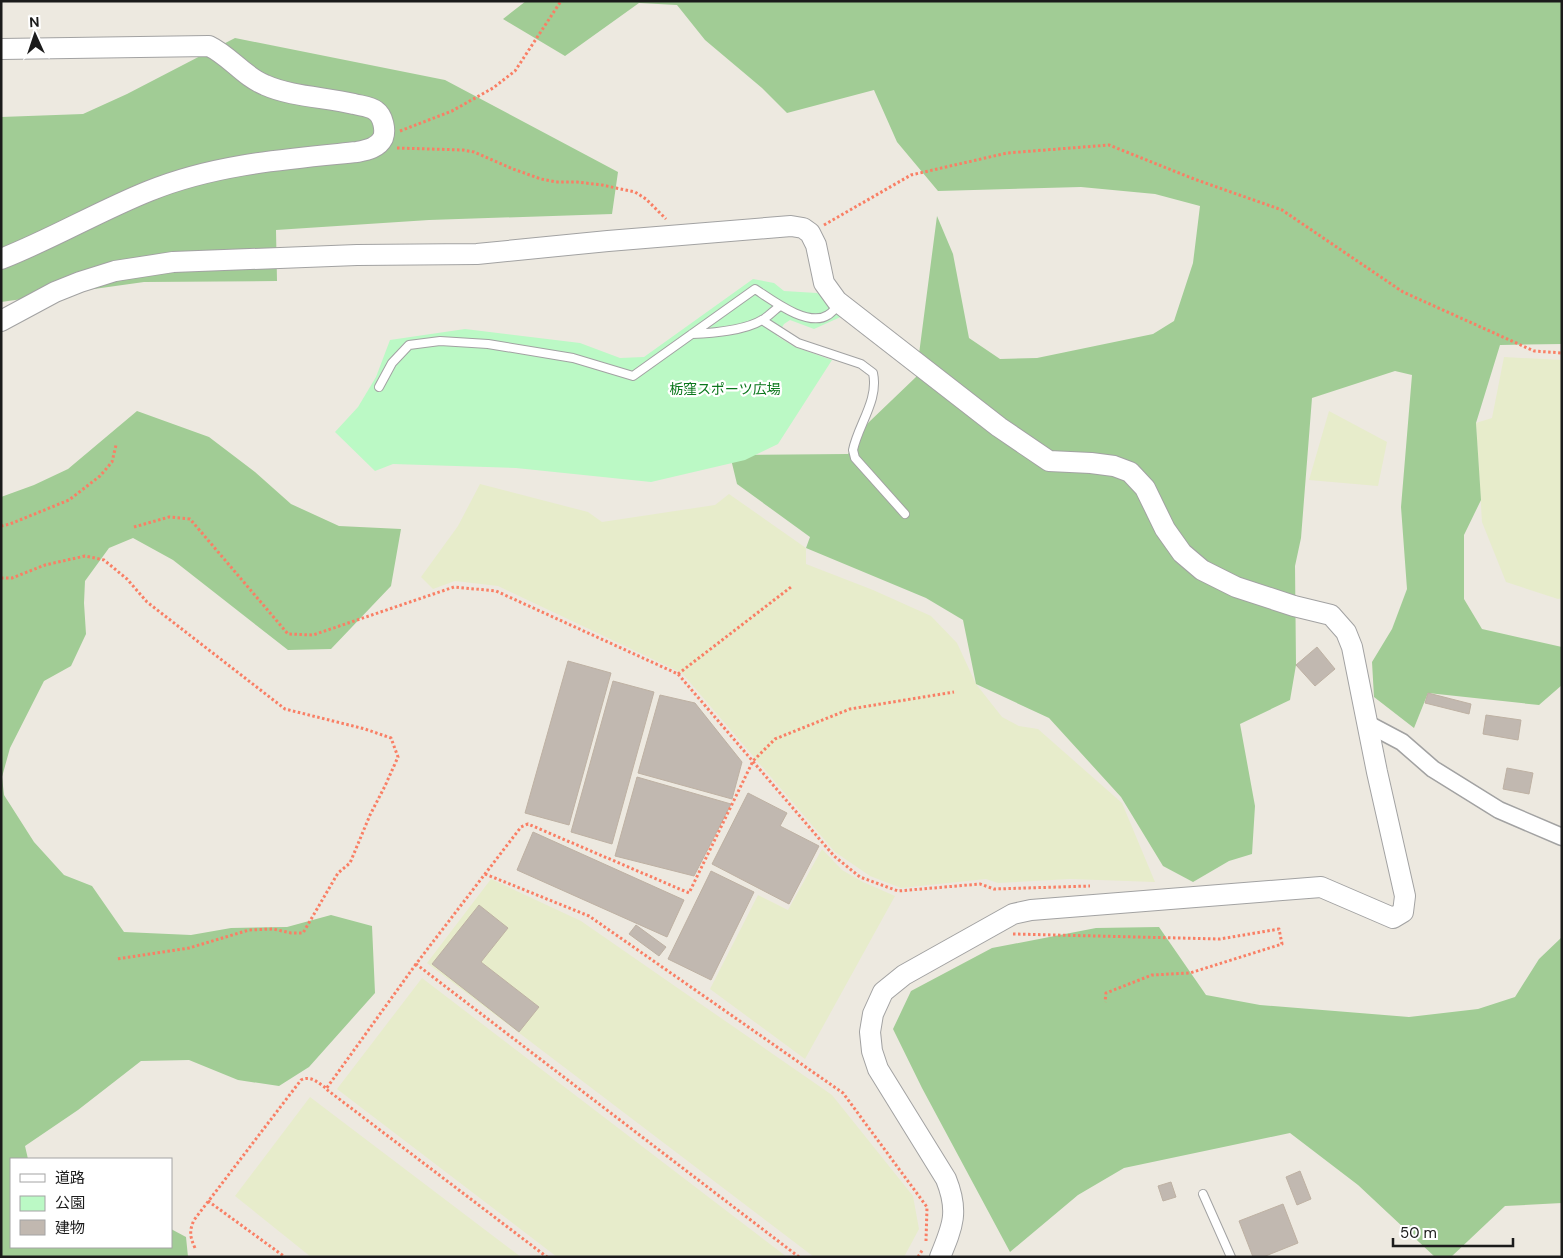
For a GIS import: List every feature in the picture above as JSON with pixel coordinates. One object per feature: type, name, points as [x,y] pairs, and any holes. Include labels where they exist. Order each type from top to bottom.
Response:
[{"type":"street","points":[[1,49],[209,46],[220,52],[253,79],[266,86],[287,92],[337,100],[377,111],[381,117],[384,136],[371,149],[256,163],[200,175],[151,190],[93,215],[29,248],[1,259]]},
{"type":"street","points":[[1,321],[55,292],[80,282],[115,271],[173,262],[357,255],[477,254],[792,226],[803,228],[810,233],[816,245],[824,283],[840,304],[999,427],[1049,461],[1114,466],[1130,472],[1146,488],[1165,529],[1182,553],[1202,570],[1236,587],[1294,606],[1331,615],[1346,632],[1352,647],[1405,896],[1403,912],[1393,918],[1321,887],[1032,910],[1013,914],[904,975],[883,992],[873,1014],[870,1032],[872,1051],[878,1069],[892,1094],[946,1179],[953,1195],[954,1215],[948,1238],[940,1257]]},
{"type":"street","points":[[1368,724],[1402,742],[1433,769],[1499,810],[1562,837]]},
{"type":"lane","points":[[379,387],[392,363],[409,345],[440,341],[488,344],[573,358],[633,376],[755,289],[780,306],[800,316],[816,318],[828,316],[840,304]]},
{"type":"lane","points":[[692,334],[746,327],[762,320],[780,306]]},
{"type":"lane","points":[[762,320],[798,342],[861,364],[873,373],[875,382],[874,392],[853,450],[855,458],[905,514]]},
{"type":"lane","points":[[1203,1194],[1230,1257]]},
{"type":"path","points":[[561,1],[515,71],[494,88],[452,111],[384,136],[391,148],[463,150],[474,152],[513,170],[540,179],[602,185],[635,192],[646,199],[669,222]]},
{"type":"path","points":[[810,233],[911,175],[1007,153],[1108,145],[1194,179],[1282,210],[1403,292],[1534,350],[1562,353]]},
{"type":"path","points":[[1,526],[70,500],[100,476],[112,462],[116,445]]},
{"type":"path","points":[[134,528],[169,517],[190,519],[288,634],[313,635],[454,587],[496,591],[678,674],[834,856],[860,877],[898,891],[980,884],[994,889],[1098,886]]},
{"type":"path","points":[[1,578],[12,578],[44,566],[85,556],[104,560],[127,579],[147,602],[285,709],[356,726],[392,738],[398,757],[350,863],[338,872],[303,933],[291,933],[272,929],[249,930],[189,948],[118,959]]},
{"type":"path","points":[[678,674],[790,586]]},
{"type":"path","points":[[326,1089],[416,964],[521,827],[528,824],[689,893],[753,761],[774,739],[850,709],[954,692]]},
{"type":"path","points":[[485,874],[589,916],[843,1094],[927,1207],[926,1244],[918,1257]]},
{"type":"path","points":[[1006,934],[1220,940],[1279,930],[1282,944],[1190,973],[1152,975],[1106,993],[1105,1002]]},
{"type":"path","points":[[416,964],[799,1257]]},
{"type":"path","points":[[195,1248],[190,1237],[190,1230],[194,1220],[301,1080],[312,1078],[547,1257]]},
{"type":"path","points":[[208,1201],[285,1257]]},
{"type":"green space","points":[[526,1],[1562,1],[1562,344],[1500,345],[1476,423],[1481,500],[1464,535],[1464,599],[1482,629],[1562,647],[1562,685],[1539,705],[1428,693],[1414,728],[1374,697],[1372,662],[1392,629],[1407,589],[1401,507],[1412,375],[1395,371],[1312,398],[1301,538],[1295,566],[1296,665],[1290,700],[1240,724],[1255,806],[1252,854],[1229,861],[1193,882],[1163,866],[1121,797],[1049,718],[976,684],[963,620],[926,598],[806,548],[810,537],[737,484],[730,455],[848,454],[868,423],[916,377],[937,216],[953,254],[969,338],[1000,359],[1037,358],[1153,334],[1174,321],[1193,263],[1200,206],[1155,194],[1081,187],[938,191],[897,142],[874,90],[787,113],[762,88],[705,40],[677,5],[639,3],[565,56],[503,19]]},
{"type":"green space","points":[[235,38],[445,80],[618,172],[612,214],[429,220],[276,230],[277,281],[144,282],[1,302],[1,117],[83,114],[127,94]]},
{"type":"green space","name":"栃窪スポーツ広場","points":[[753,279],[774,283],[784,291],[817,293],[845,315],[814,329],[790,320],[784,324],[777,336],[795,347],[832,360],[778,444],[745,460],[651,482],[516,468],[393,464],[375,471],[335,432],[358,407],[376,377],[390,340],[465,329],[580,343],[620,358],[644,357]]},
{"type":"green space","points":[[1504,357],[1562,360],[1562,598],[1558,599],[1506,582],[1482,522],[1476,423],[1492,418]]},
{"type":"green space","points":[[137,411],[209,437],[255,472],[291,504],[339,526],[401,529],[391,586],[331,649],[288,650],[173,560],[133,538],[109,548],[85,581],[86,634],[71,666],[44,681],[10,748],[2,777],[4,795],[34,842],[64,875],[92,886],[124,932],[191,935],[231,928],[287,927],[331,915],[372,926],[375,993],[309,1067],[279,1086],[238,1080],[189,1060],[141,1061],[78,1110],[25,1146],[28,1158],[10,1158],[10,1248],[172,1248],[172,1230],[186,1237],[188,1257],[1,1257],[1,497],[34,485],[68,469]]},
{"type":"green space","points":[[1329,411],[1387,442],[1378,486],[1309,480]]},
{"type":"green space","points":[[480,484],[588,512],[602,522],[715,505],[729,494],[806,548],[806,564],[873,590],[931,616],[957,643],[976,684],[1002,717],[1019,726],[1038,729],[1122,803],[1155,882],[1070,879],[998,883],[986,879],[901,888],[870,876],[835,852],[682,673],[498,586],[455,581],[433,589],[421,577],[458,526]]},
{"type":"green space","points":[[822,849],[842,870],[863,882],[895,896],[805,1059],[710,989],[758,895],[788,910]]},
{"type":"green space","points":[[491,879],[581,921],[832,1095],[913,1196],[919,1229],[904,1257],[814,1257],[427,963]]},
{"type":"green space","points":[[1159,927],[1206,995],[1260,1005],[1409,1017],[1478,1009],[1515,997],[1539,959],[1562,937],[1562,1203],[1505,1206],[1451,1257],[1435,1257],[1358,1185],[1290,1133],[1124,1168],[1078,1195],[1010,1252],[922,1088],[893,1029],[911,991],[992,948],[1096,928]]},
{"type":"green space","points":[[422,978],[787,1257],[557,1257],[337,1089]]},
{"type":"green space","points":[[310,1097],[521,1257],[311,1257],[235,1196]]},
{"type":"building","points":[[1317,647],[1335,669],[1315,686],[1296,665]]},
{"type":"building","points":[[568,661],[611,673],[569,825],[525,813]]},
{"type":"building","points":[[613,681],[654,692],[612,844],[571,832]]},
{"type":"building","points":[[1428,693],[1471,704],[1469,714],[1425,703]]},
{"type":"building","points":[[660,695],[695,703],[742,762],[732,799],[638,773]]},
{"type":"building","points":[[1486,715],[1521,720],[1518,740],[1483,734]]},
{"type":"building","points":[[1507,768],[1533,773],[1529,794],[1503,789]]},
{"type":"building","points":[[637,777],[731,804],[694,876],[615,856]]},
{"type":"building","points":[[748,793],[787,813],[780,826],[819,846],[789,904],[712,864]]},
{"type":"building","points":[[533,832],[684,900],[667,937],[517,870]]},
{"type":"building","points":[[711,871],[754,892],[711,980],[668,959]]},
{"type":"building","points":[[479,905],[508,928],[481,962],[539,1007],[519,1032],[432,964]]},
{"type":"building","points":[[636,925],[666,947],[659,956],[629,934]]},
{"type":"building","points":[[1300,1171],[1311,1199],[1297,1205],[1286,1177]]},
{"type":"building","points":[[1171,1182],[1176,1197],[1163,1201],[1158,1186]]},
{"type":"building","points":[[1283,1204],[1298,1243],[1263,1257],[1253,1257],[1239,1221]]}]
